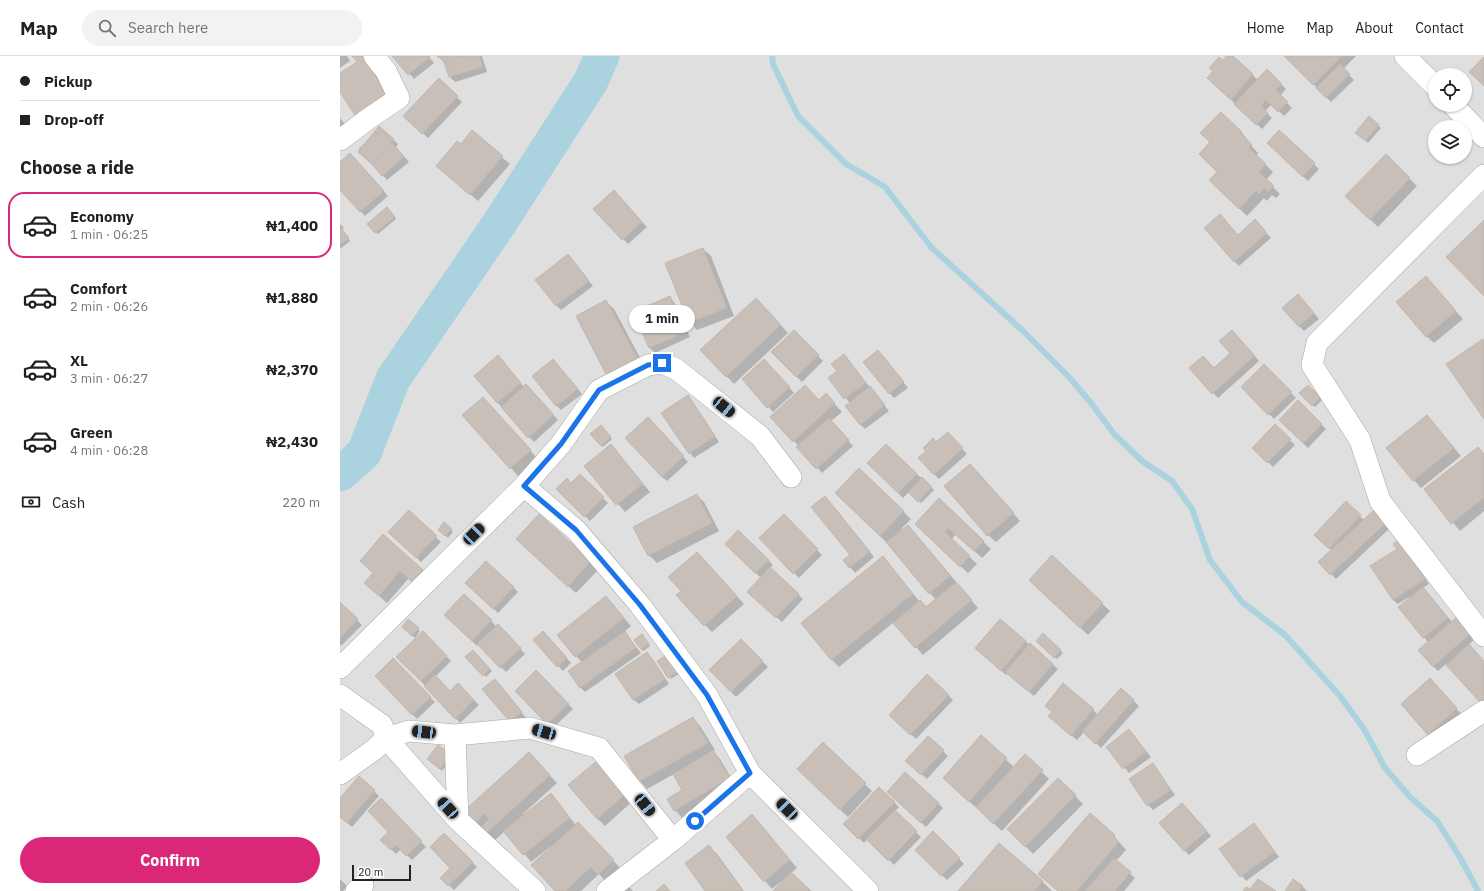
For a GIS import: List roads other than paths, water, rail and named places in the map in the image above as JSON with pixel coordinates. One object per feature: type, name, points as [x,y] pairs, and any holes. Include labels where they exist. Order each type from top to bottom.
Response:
[{"type":"street","points":[[340,140],[399,98],[386,71],[374,56]]},
{"type":"street","points":[[1405,56],[1428,79]]},
{"type":"street","points":[[1460,112],[1484,136]]},
{"type":"street","points":[[1484,175],[1317,343],[1312,365],[1360,440],[1380,501],[1484,636]]},
{"type":"street","points":[[340,668],[524,486],[561,444],[599,390],[648,365],[662,363],[676,369],[760,436],[792,477]]},
{"type":"street","points":[[524,486],[576,530],[640,605],[707,695],[750,773],[868,891]]},
{"type":"street","points":[[340,695],[382,725],[386,738],[458,820],[535,891]]},
{"type":"street","points":[[1417,755],[1484,711]]},
{"type":"street","points":[[340,774],[375,749],[386,738],[409,731],[455,735],[530,728],[599,748],[673,840]]},
{"type":"street","points":[[455,735],[458,820]]},
{"type":"street","points":[[607,891],[673,840],[750,773]]},
{"type":"waterway","points":[[340,474],[364,453],[393,379],[499,224],[591,81],[602,56]]},
{"type":"waterway","points":[[772,56],[773,64],[798,116],[846,164],[885,187],[931,247],[1023,331],[1068,376],[1091,403],[1114,434],[1142,461],[1172,481],[1192,509],[1210,560],[1242,602],[1285,635],[1340,696],[1364,729],[1385,768],[1410,797],[1437,821],[1461,859],[1478,891]]}]
